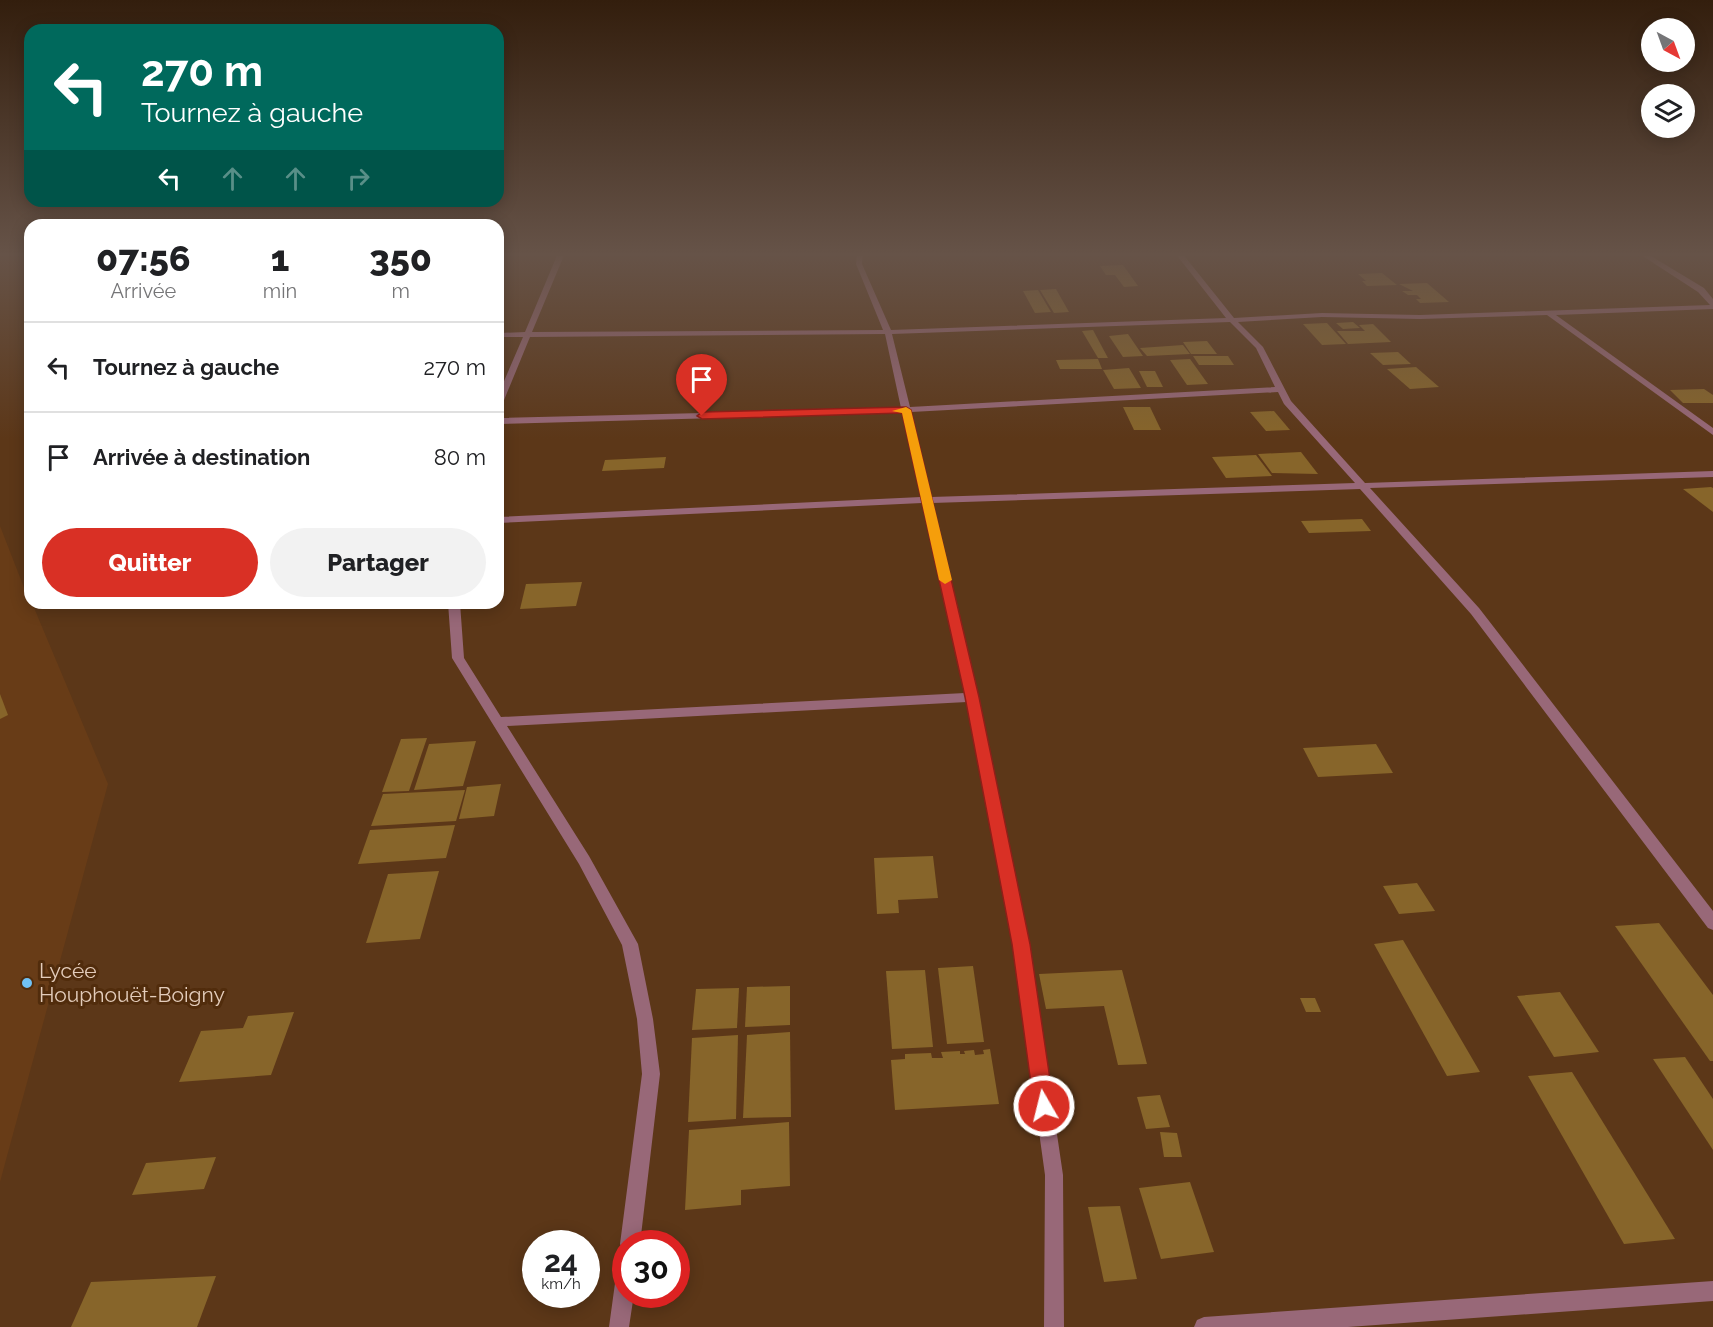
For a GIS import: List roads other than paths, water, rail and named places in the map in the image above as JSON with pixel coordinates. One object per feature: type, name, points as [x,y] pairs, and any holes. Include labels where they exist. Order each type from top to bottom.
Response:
[{"type":"street","points":[[504,391],[536,315]]},
{"type":"street","points":[[881,315],[888,332],[972,697],[1021,944],[1054,1175],[1054,1327]]},
{"type":"street","points":[[1229,315],[1259,347],[1287,402],[1474,611],[1713,923]]},
{"type":"street","points":[[504,335],[888,332],[1322,315],[1420,317],[1473,315]]},
{"type":"street","points":[[1552,315],[1713,432]]},
{"type":"street","points":[[504,421],[906,410],[1281,389]]},
{"type":"street","points":[[504,520],[927,500],[1364,488],[1713,474]]},
{"type":"street","points":[[454,609],[458,658],[584,860],[630,944],[645,1019],[651,1074],[632,1230]]},
{"type":"street","points":[[497,722],[972,697]]},
{"type":"street","points":[[1204,1327],[1713,1291]]},
{"type":"street","points":[[619,1327],[622,1308]]},
{"type":"place","name":"Lycée Houphouët-Boigny","points":[[27,983]]}]
